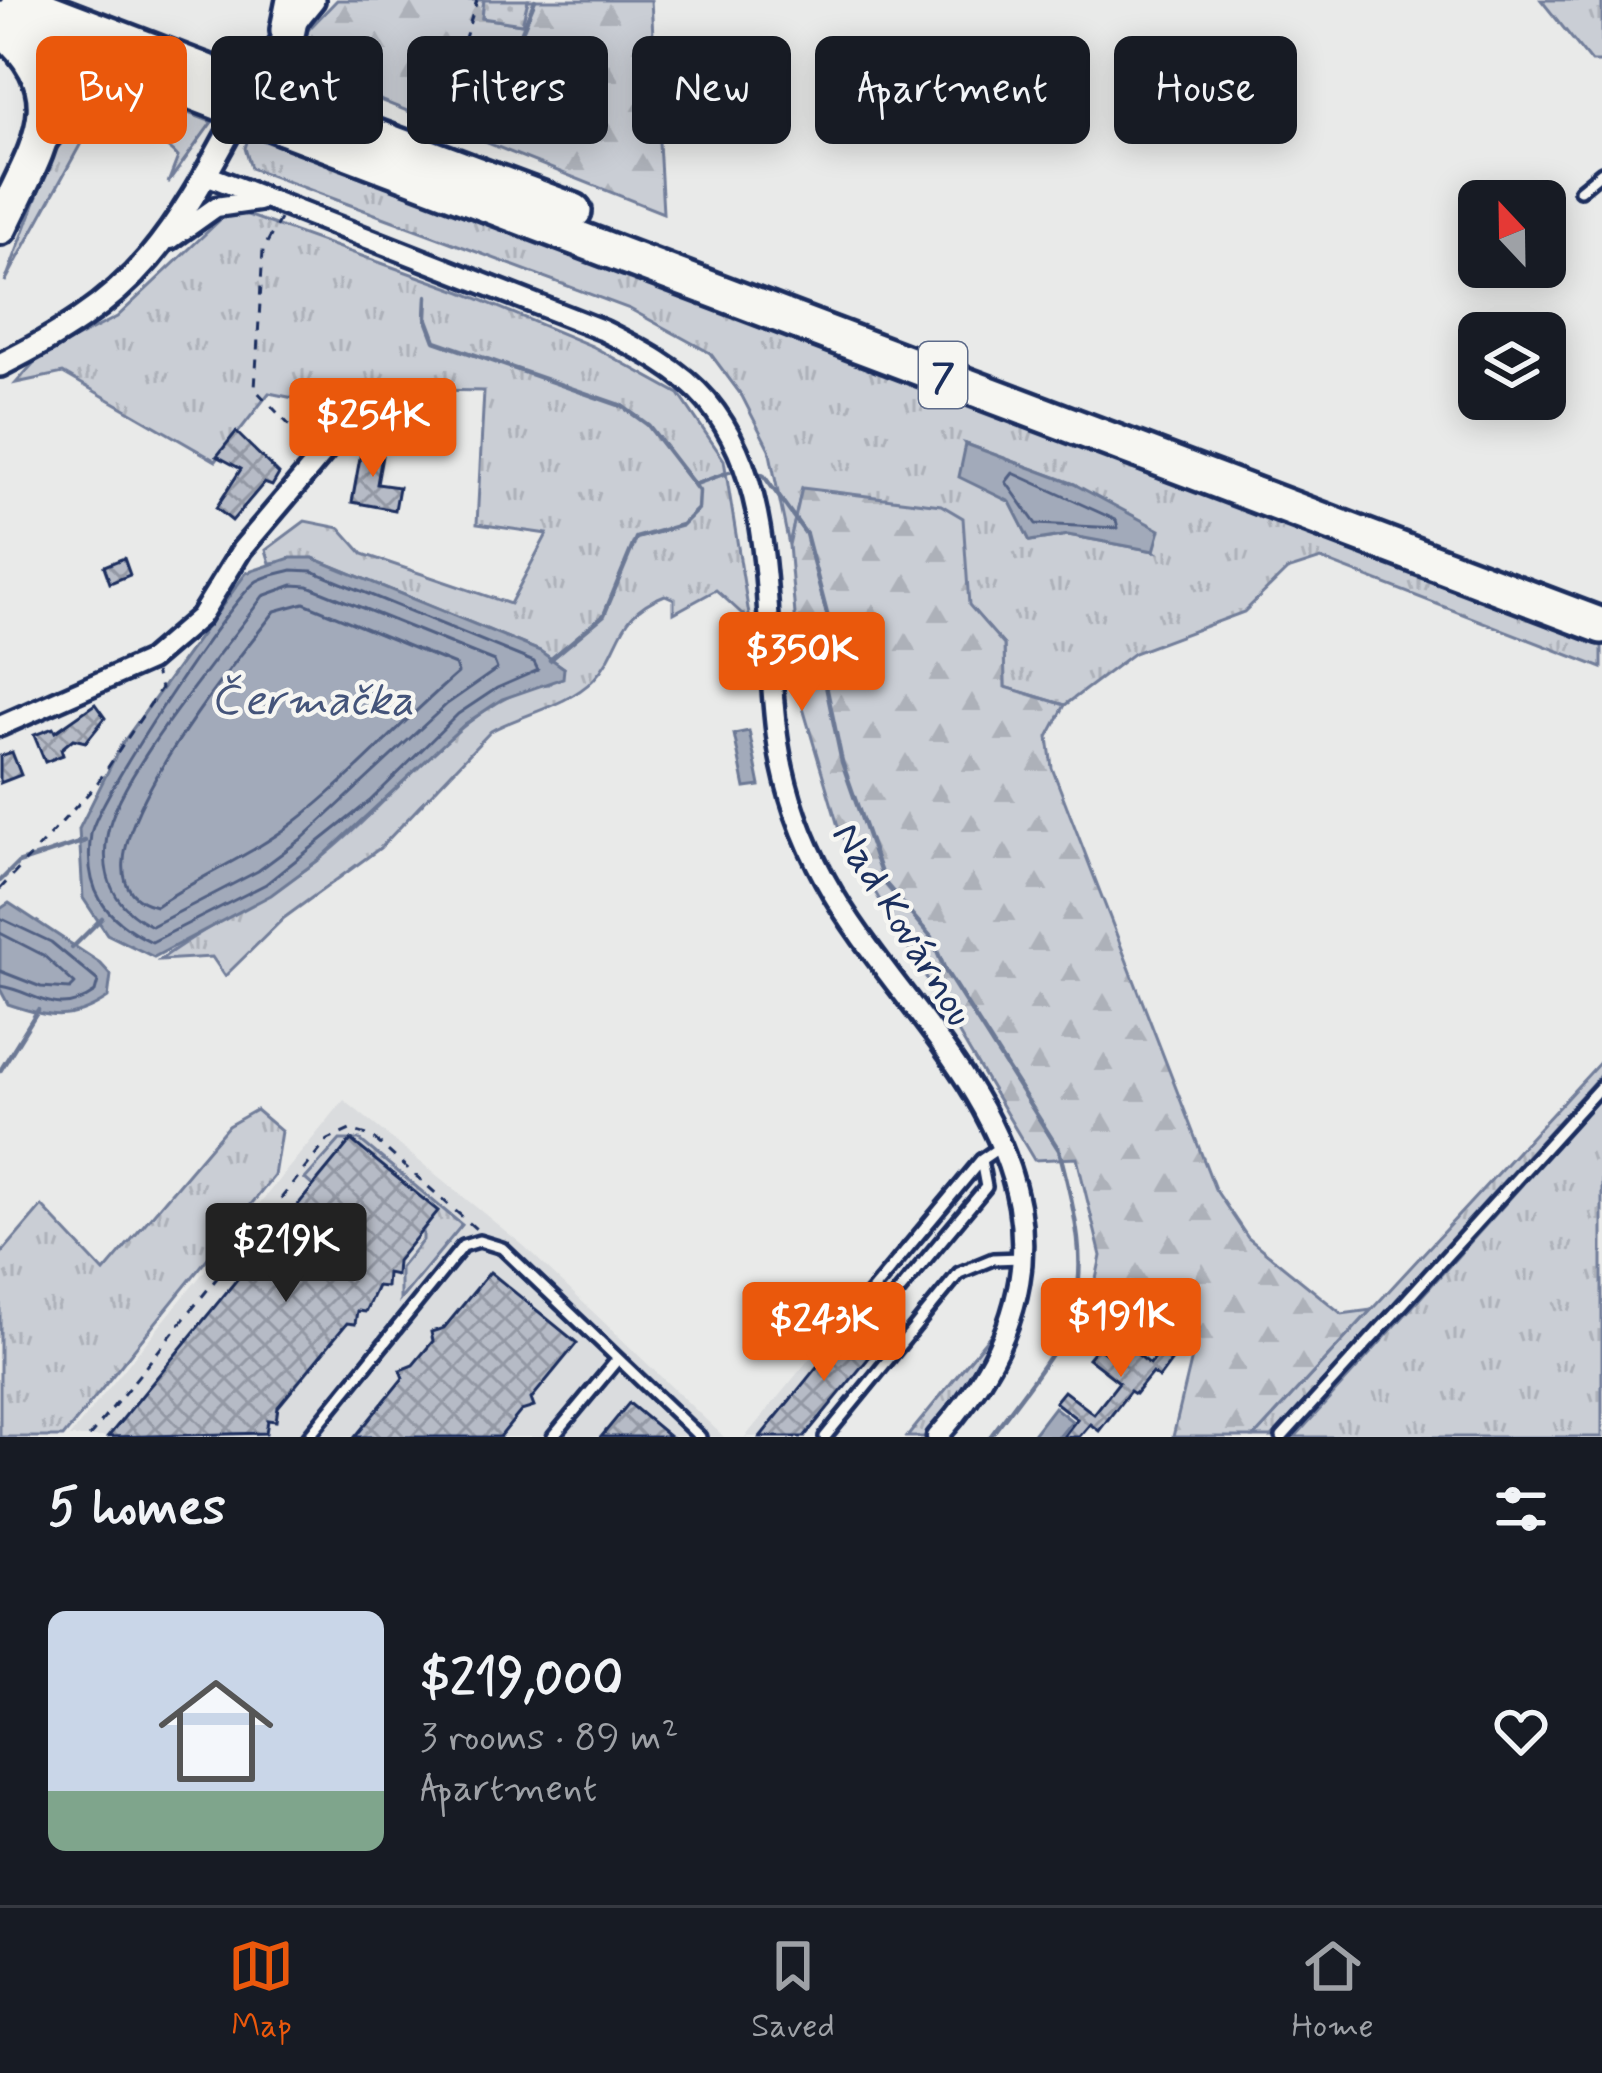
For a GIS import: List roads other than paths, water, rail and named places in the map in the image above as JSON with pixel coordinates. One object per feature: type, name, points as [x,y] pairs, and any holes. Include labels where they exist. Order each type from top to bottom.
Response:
[{"type":"highway","name":"7","points":[[19,0],[211,90]]},
{"type":"highway","points":[[0,22],[190,83]]},
{"type":"highway","points":[[0,22],[36,65]]},
{"type":"highway","points":[[0,227],[38,144]]},
{"type":"highway","name":"7","points":[[358,144],[1602,626]]},
{"type":"highway","name":"7","points":[[361,144],[1602,601]]},
{"type":"street","points":[[150,256],[204,174],[291,15],[313,0]]},
{"type":"street","name":"Nad Kovárnou","points":[[204,174],[650,354],[708,402],[727,430],[749,484],[777,740],[811,850],[837,899],[972,1096],[1000,1147],[1019,1209],[1022,1258],[1011,1316],[992,1365],[937,1437]]},
{"type":"street","points":[[2,350],[64,332],[150,256],[216,207],[239,201],[284,205]]},
{"type":"street","points":[[0,726],[150,660],[200,617],[242,549],[342,431]]},
{"type":"lane","points":[[1580,190],[1602,172]]},
{"type":"lane","points":[[1282,1437],[1602,1084]]},
{"type":"lane","points":[[982,1160],[986,1187],[878,1318],[861,1304],[982,1160],[1000,1147]]},
{"type":"lane","points":[[308,1437],[463,1246],[479,1241],[502,1248],[700,1437]]},
{"type":"lane","points":[[825,1437],[958,1273],[993,1259],[1022,1258]]},
{"type":"lane","points":[[553,1437],[617,1360]]},
{"type":"water","points":[[966,444],[1074,484],[1160,530],[1154,551],[1068,535],[1030,541],[1010,502],[959,477]]},
{"type":"water","name":"Čermačka","points":[[290,558],[313,558],[540,651],[564,668],[563,678],[502,699],[465,724],[321,858],[271,895],[154,957],[107,934],[83,898],[79,829],[121,745],[246,573]]},
{"type":"water","points":[[749,731],[760,786],[745,788],[734,734]]},
{"type":"water","points":[[9,903],[100,963],[111,975],[108,998],[60,1016],[8,1004],[0,989],[0,909]]},
{"type":"water","points":[[1054,1407],[1072,1421],[1059,1437],[1031,1437]]},
{"type":"waterway","points":[[520,36],[535,0]]},
{"type":"waterway","points":[[427,296],[426,317],[435,341],[622,406],[648,425],[699,491],[698,509],[682,525],[636,538],[604,615],[550,660]]},
{"type":"waterway","points":[[754,471],[764,476],[806,534],[833,637],[820,657],[842,762],[884,882],[931,937],[945,970],[1059,1150],[1072,1201],[1079,1276],[1074,1306],[1045,1363],[990,1437]]},
{"type":"waterway","points":[[696,484],[729,472]]},
{"type":"waterway","points":[[0,881],[18,863],[85,841]]},
{"type":"waterway","points":[[72,948],[102,918]]},
{"type":"waterway","points":[[0,1071],[38,1010]]}]
